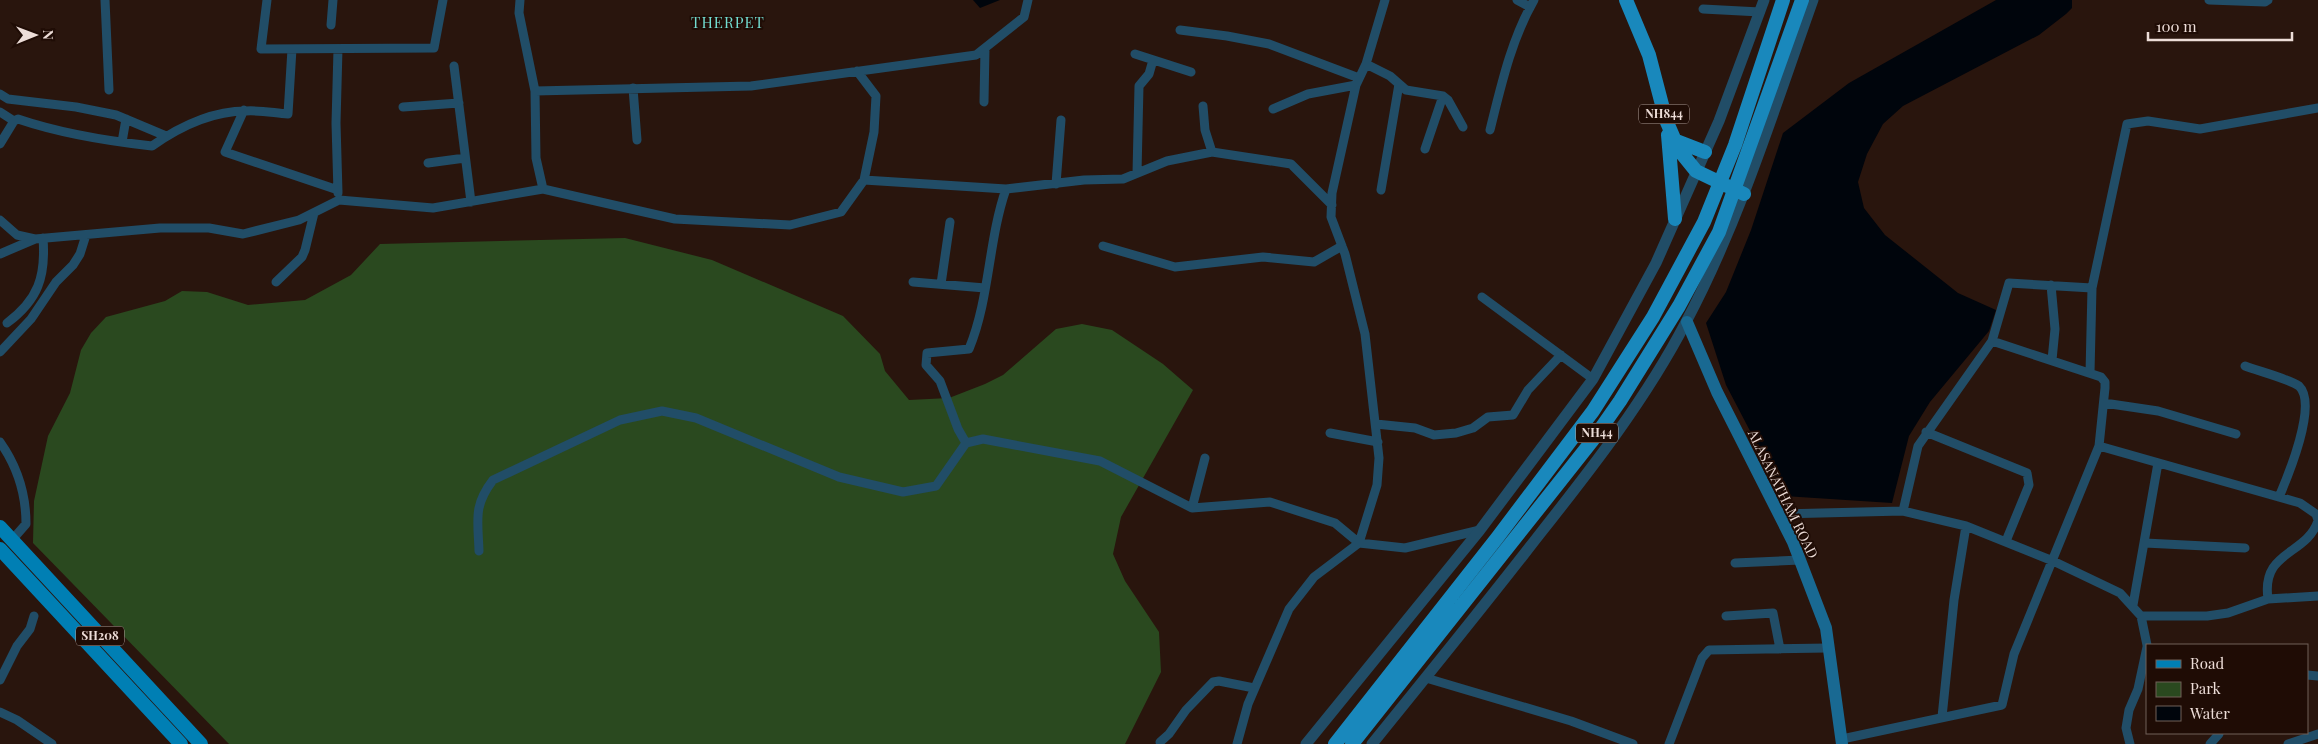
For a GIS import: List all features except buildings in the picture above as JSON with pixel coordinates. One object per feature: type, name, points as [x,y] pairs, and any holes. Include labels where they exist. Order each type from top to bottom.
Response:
[{"type":"highway","name":"NH844","points":[[1626,0],[1649,55],[1666,120],[1674,140],[1685,159],[1696,171],[1744,194]]},
{"type":"highway","name":"NH44","points":[[1335,744],[1492,546],[1593,411],[1653,317],[1704,222],[1735,145],[1784,0]]},
{"type":"highway","name":"NH44","points":[[1352,744],[1592,441],[1620,402],[1679,306],[1719,232],[1802,0]]},
{"type":"highway","points":[[1666,120],[1675,219]]},
{"type":"highway","points":[[1674,140],[1705,152]]},
{"type":"main road","name":"ALASANATHAM ROAD","points":[[1687,322],[1717,392],[1780,514],[1826,628],[1842,741]]},
{"type":"main road","name":"SH208","points":[[0,527],[201,744]]},
{"type":"main road","name":"SH208","points":[[0,549],[180,744]]},
{"type":"street","points":[[105,0],[109,90]]},
{"type":"street","points":[[267,0],[261,49],[434,48],[443,0]]},
{"type":"street","points":[[331,25],[333,0]]},
{"type":"street","points":[[520,0],[518,13],[535,91],[536,158],[543,189]]},
{"type":"street","points":[[535,91],[751,86],[976,55],[1024,17],[1028,0]]},
{"type":"street","points":[[1237,744],[1254,688],[1289,609],[1314,577],[1359,543],[1376,485],[1379,458],[1378,442],[1365,334],[1342,246],[1331,217],[1332,193],[1358,81],[1366,64],[1385,0]]},
{"type":"street","points":[[1490,130],[1503,76],[1532,3],[1517,0]]},
{"type":"street","points":[[1306,744],[1480,530],[1593,379],[1656,263],[1722,112],[1764,0]]},
{"type":"street","points":[[1372,744],[1568,500],[1647,390],[1687,322],[1744,194],[1813,0]]},
{"type":"street","points":[[2209,0],[2265,2],[2268,0]]},
{"type":"street","points":[[1703,9],[1760,12]]},
{"type":"street","points":[[1180,30],[1268,44],[1358,81]]},
{"type":"street","points":[[338,48],[336,124],[338,200]]},
{"type":"street","points":[[984,102],[985,48]]},
{"type":"street","points":[[0,144],[14,121],[18,119],[54,130],[152,146],[166,136],[200,119],[244,110],[288,114],[292,49]]},
{"type":"street","points":[[1135,54],[1190,72]]},
{"type":"street","points":[[1137,173],[1139,86],[1149,74],[1153,60]]},
{"type":"street","points":[[1366,64],[1390,76],[1406,90],[1443,96],[1448,100],[1463,127]]},
{"type":"street","points":[[454,66],[471,202]]},
{"type":"street","points":[[0,220],[17,235],[39,239],[170,228],[208,228],[243,234],[299,220],[338,200],[433,208],[543,189],[675,219],[790,225],[841,212],[864,180],[874,132],[876,96],[857,71]]},
{"type":"street","points":[[1272,109],[1308,94],[1358,81]]},
{"type":"street","points":[[1381,190],[1399,84]]},
{"type":"street","points":[[633,88],[637,140]]},
{"type":"street","points":[[0,94],[8,99],[76,107],[116,115],[166,136]]},
{"type":"street","points":[[1425,149],[1443,96]]},
{"type":"street","points":[[403,107],[459,103]]},
{"type":"street","points":[[1203,106],[1205,130],[1212,152]]},
{"type":"street","points":[[2090,373],[2092,288],[2126,124],[2148,121],[2200,129],[2318,108]]},
{"type":"street","points":[[244,110],[225,152],[338,190]]},
{"type":"street","points":[[0,112],[14,121]]},
{"type":"street","points":[[122,142],[126,119]]},
{"type":"street","points":[[1056,184],[1061,120]]},
{"type":"street","points":[[864,180],[1006,190],[1123,179],[1167,161],[1212,152],[1291,164],[1332,205]]},
{"type":"street","points":[[428,163],[465,158]]},
{"type":"street","points":[[966,443],[958,429],[940,381],[926,365],[927,353],[969,349],[982,309],[1000,207],[1006,190]]},
{"type":"street","points":[[276,282],[302,257],[314,213]]},
{"type":"street","points":[[941,284],[950,222]]},
{"type":"street","points":[[0,352],[32,319],[56,282],[73,265],[80,254],[86,235]]},
{"type":"street","points":[[0,254],[39,239]]},
{"type":"street","points":[[7,324],[21,313],[36,294],[42,274],[44,257],[39,239]]},
{"type":"street","points":[[1103,246],[1175,267],[1262,257],[1314,262],[1342,246]]},
{"type":"street","points":[[913,282],[985,288]]},
{"type":"street","points":[[1903,511],[1918,446],[1926,432],[1992,341],[2009,283],[2092,288]]},
{"type":"street","points":[[2051,285],[2055,329],[2052,360]]},
{"type":"street","points":[[1482,297],[1593,379]]},
{"type":"street","points":[[1842,741],[2002,705],[2014,654],[2099,446],[2105,382],[2101,377],[2090,373],[1992,341]]},
{"type":"street","points":[[1376,424],[1415,428],[1434,435],[1456,433],[1473,428],[1488,417],[1513,415],[1528,390],[1561,355]]},
{"type":"street","points":[[2245,366],[2299,386],[2306,394],[2308,414],[2306,428],[2279,497]]},
{"type":"street","points":[[2104,403],[2158,411],[2236,434]]},
{"type":"street","points":[[479,551],[477,512],[482,494],[493,480],[620,420],[662,411],[696,418],[839,477],[903,492],[936,486],[966,443],[983,439],[1100,461],[1192,508],[1270,502],[1335,523],[1359,543],[1405,548],[1480,530]]},
{"type":"street","points":[[1926,432],[2027,474],[2029,485],[2006,541]]},
{"type":"street","points":[[1330,433],[1378,442]]},
{"type":"street","points":[[0,442],[11,458],[26,509],[26,524],[12,540]]},
{"type":"street","points":[[2099,446],[2279,497],[2300,504],[2316,514],[2318,521],[2311,534],[2276,563],[2269,574],[2266,585],[2268,599]]},
{"type":"street","points":[[1192,508],[1205,458]]},
{"type":"street","points":[[2133,605],[2158,463]]},
{"type":"street","points":[[1780,514],[1903,511],[1966,526],[2053,561],[2120,593],[2133,605],[2141,616],[2147,644]]},
{"type":"street","points":[[1942,717],[1954,600],[1966,526]]},
{"type":"street","points":[[2145,543],[2245,548]]},
{"type":"street","points":[[1735,563],[1800,560]]},
{"type":"street","points":[[2141,616],[2207,616],[2228,613],[2268,599],[2318,596]]},
{"type":"street","points":[[1726,616],[1773,613],[1780,649]]},
{"type":"street","points":[[0,680],[17,646],[30,629],[34,616]]},
{"type":"street","points":[[1670,744],[1705,654],[1709,650],[1828,648]]},
{"type":"street","points":[[2130,744],[2126,728],[2129,710],[2138,688],[2146,658]]},
{"type":"street","points":[[1426,678],[1571,721],[1627,743]]},
{"type":"street","points":[[1160,743],[1186,710],[1213,682],[1219,681],[1254,688]]},
{"type":"street","points":[[0,712],[17,720],[52,744]]},
{"type":"street","points":[[2210,744],[2218,734]]},
{"type":"street","points":[[2288,744],[2318,734]]},
{"type":"green space","points":[[625,238],[712,260],[843,316],[880,354],[885,371],[909,400],[949,398],[985,384],[1003,375],[1056,329],[1082,324],[1112,330],[1163,364],[1193,390],[1121,517],[1113,554],[1125,581],[1159,632],[1161,672],[1125,744],[229,744],[33,543],[34,501],[48,436],[70,393],[81,350],[91,333],[106,317],[165,301],[182,291],[207,292],[248,305],[305,300],[351,275],[380,244]]},
{"type":"water","points":[[973,0],[1000,0],[980,8]]},
{"type":"water","points":[[1996,0],[2072,0],[2072,8],[2039,35],[1903,106],[1883,124],[1867,154],[1858,182],[1864,208],[1885,235],[1958,293],[1996,310],[1989,331],[1930,402],[1909,436],[1892,503],[1784,496],[1726,385],[1706,323],[1726,292],[1751,230],[1783,133],[1849,83]]},
{"type":"district","name":"THERPET","points":[[728,23]]}]
